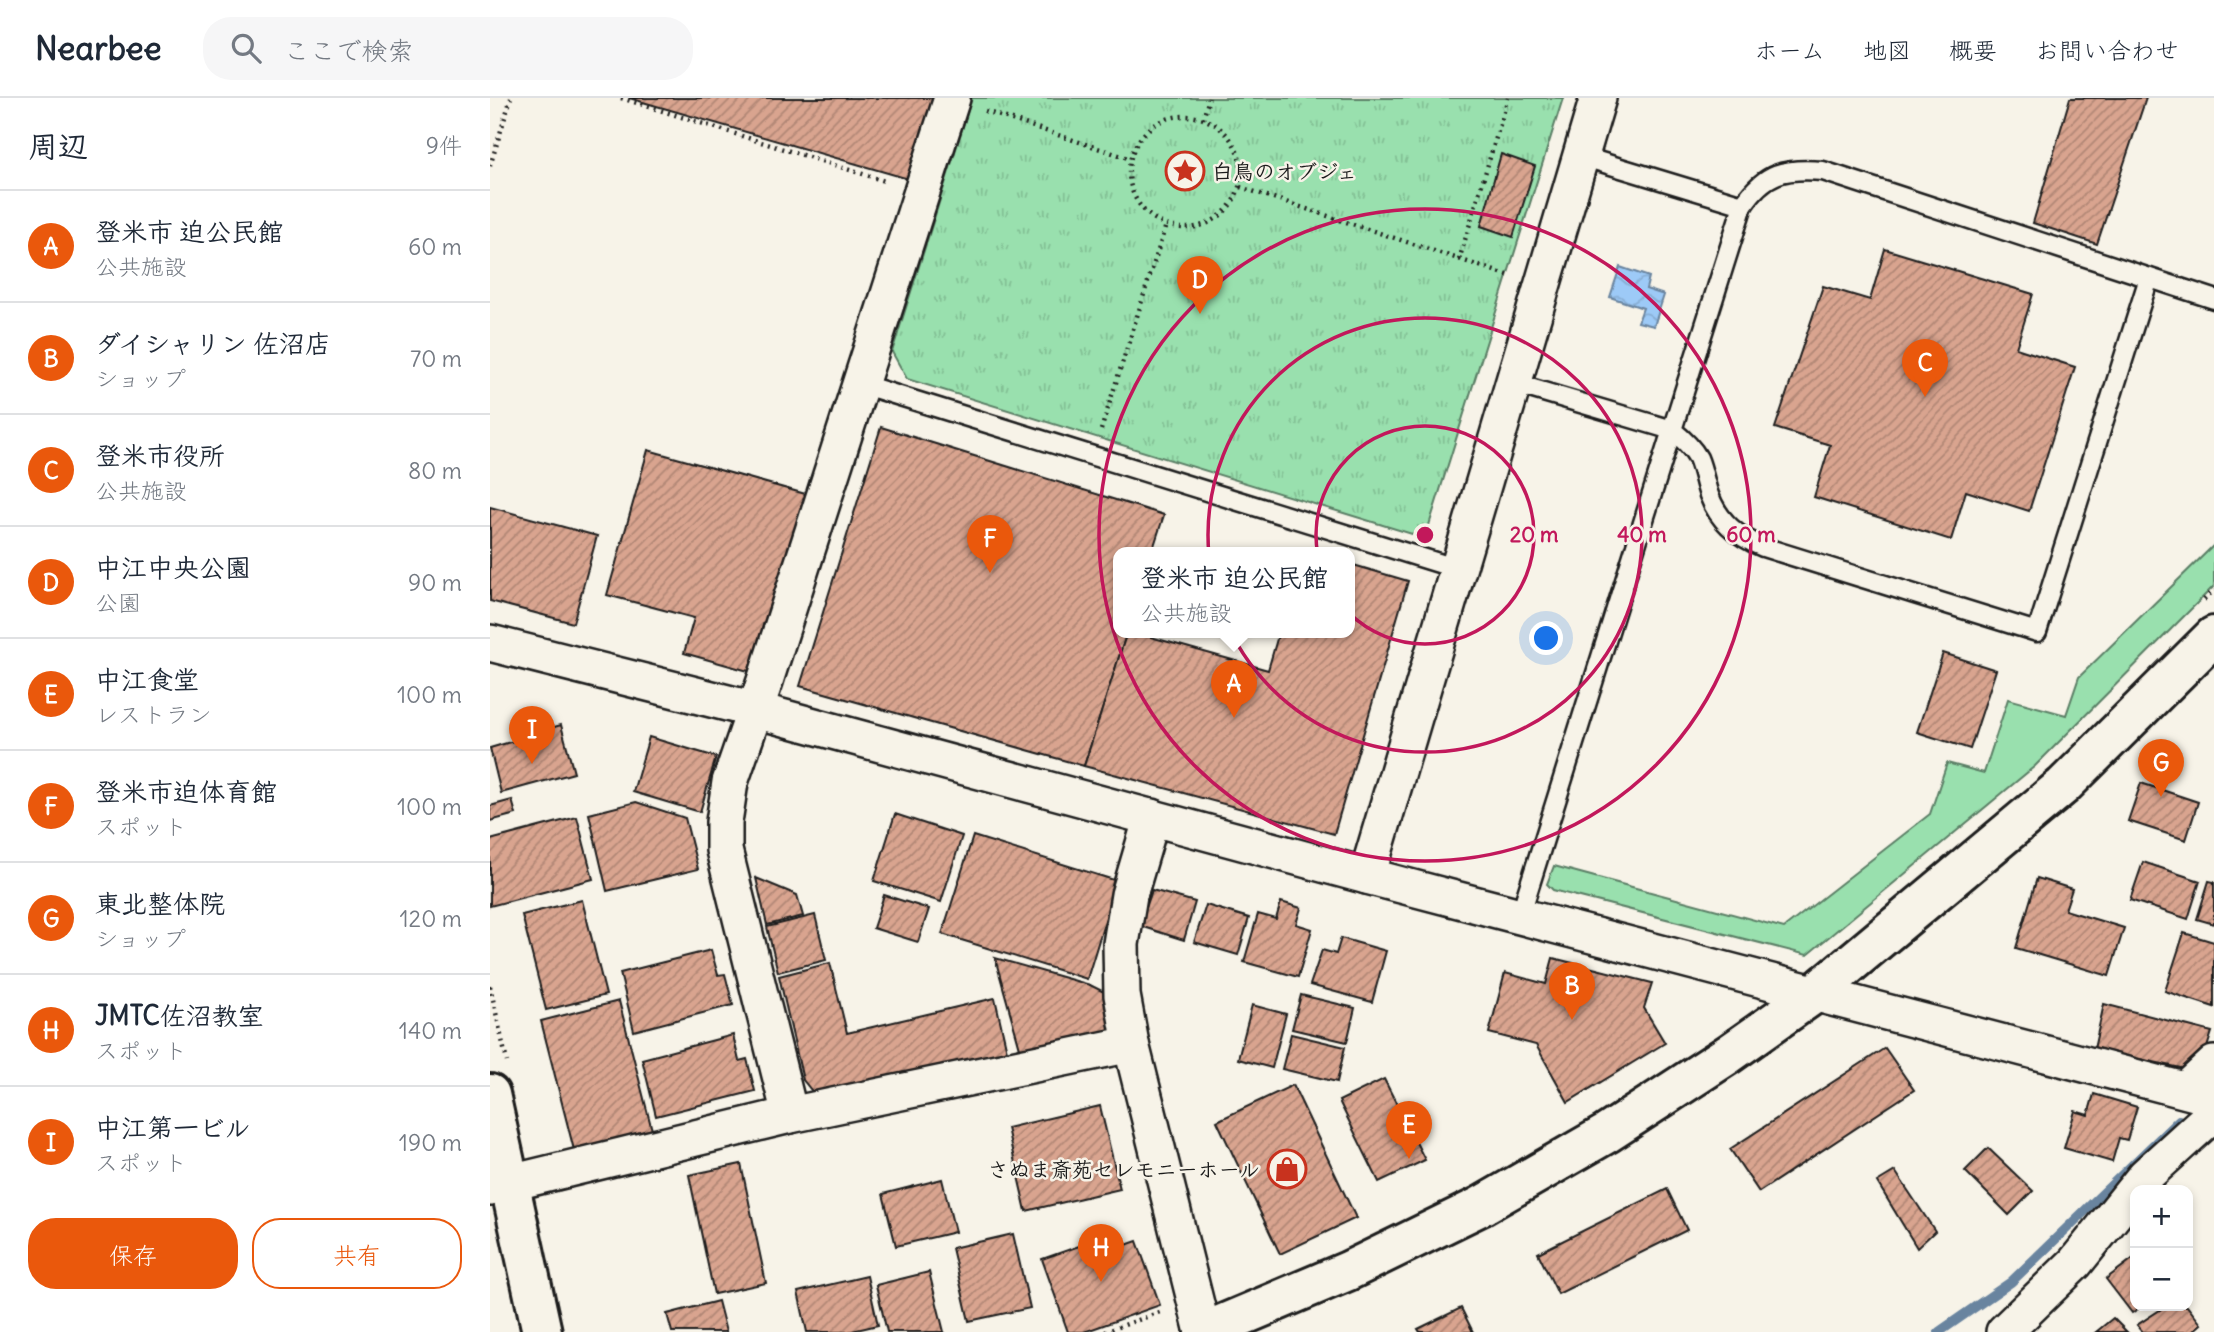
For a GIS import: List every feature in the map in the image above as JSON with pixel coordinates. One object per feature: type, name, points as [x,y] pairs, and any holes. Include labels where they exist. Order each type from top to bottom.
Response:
[{"type":"street","points":[[1367,876],[1598,98]]},
{"type":"street","points":[[790,1115],[724,850],[724,822],[730,782],[952,99]]},
{"type":"street","points":[[1152,817],[1129,895],[1121,944],[1122,995],[1131,1044],[1201,1321],[1348,1271],[1481,1206],[1606,1134],[1729,1054],[1814,994],[2063,786],[2204,623]]},
{"type":"street","points":[[490,643],[755,710],[1367,876],[2200,1094],[2214,1064]]},
{"type":"street","points":[[500,1185],[790,1115],[1131,1044]]},
{"type":"street","points":[[490,1094],[500,1185],[542,1332]]},
{"type":"street","points":[[2004,1332],[2075,1263],[2145,1176],[2214,1114]]},
{"type":"lane","points":[[1581,156],[1743,205]]},
{"type":"lane","points":[[1520,916],[1743,205],[1754,189],[1772,175],[1798,169],[1823,171],[2214,299]]},
{"type":"lane","points":[[1513,383],[1672,429],[1697,458],[1718,514],[1733,532],[1750,542],[2037,632],[2149,278]]},
{"type":"lane","points":[[861,384],[1458,569]]},
{"type":"path","points":[[490,166],[511,98]]},
{"type":"path","points":[[621,98],[922,192]]},
{"type":"path","points":[[1203,119],[1209,98]]},
{"type":"path","points":[[1459,260],[1508,98]]},
{"type":"path","points":[[952,99],[1130,159]]},
{"type":"path","points":[[1188,116],[1203,119],[1221,128],[1233,141],[1240,157],[1240,187],[1231,206],[1219,217],[1205,225],[1189,229],[1173,228],[1145,213],[1135,200],[1128,169],[1130,159],[1141,136],[1155,125],[1171,118],[1188,116]]},
{"type":"path","points":[[1240,187],[1514,277]]},
{"type":"path","points":[[1099,438],[1166,225]]},
{"type":"path","points":[[2204,623],[2214,590]]},
{"type":"path","points":[[1105,1332],[1201,1321]]},
{"type":"green space","points":[[972,98],[1563,98],[1425,538],[907,379],[892,352]]},
{"type":"green space","points":[[2214,545],[2214,586],[2035,766],[1807,955],[1553,890],[1547,884],[1554,866],[1784,928],[1930,814],[1947,763],[1984,773],[2008,699],[2066,715],[2079,677]]},
{"type":"water","points":[[1620,267],[1649,277],[1646,289],[1664,295],[1654,326],[1638,322],[1643,308],[1610,297]]},
{"type":"building","points":[[629,98],[936,98],[912,180]]},
{"type":"building","points":[[2070,98],[2146,98],[2097,244],[2033,223]]},
{"type":"building","points":[[1501,154],[1535,166],[1513,237],[1481,226]]},
{"type":"building","points":[[1885,249],[2033,294],[2016,348],[2075,367],[2029,511],[1966,491],[1951,540],[1814,497],[1830,445],[1775,428],[1823,286],[1870,300]]},
{"type":"building","points":[[881,427],[1164,515],[1154,547],[1113,547],[1113,638],[1125,638],[1084,766],[800,686]]},
{"type":"building","points":[[648,450],[809,495],[759,674],[684,653],[694,618],[607,595]]},
{"type":"building","points":[[490,507],[597,536],[573,623],[490,601]]},
{"type":"building","points":[[1355,565],[1408,581],[1334,834],[1084,766],[1125,638],[1154,638],[1268,670],[1277,638],[1355,638]]},
{"type":"building","points":[[1943,653],[1996,670],[1970,749],[1917,732]]},
{"type":"building","points":[[535,723],[537,732],[561,725],[574,773],[501,793],[490,748],[517,740],[514,729]]},
{"type":"building","points":[[649,737],[716,757],[700,812],[633,792]]},
{"type":"building","points":[[2141,783],[2198,802],[2186,840],[2128,821]]},
{"type":"building","points":[[512,800],[516,814],[490,821],[490,806]]},
{"type":"building","points":[[636,802],[685,818],[698,869],[607,891],[589,814]]},
{"type":"building","points":[[895,814],[962,836],[941,902],[874,881]]},
{"type":"building","points":[[577,817],[593,879],[490,906],[490,840]]},
{"type":"building","points":[[973,836],[1117,881],[1087,979],[942,934]]},
{"type":"building","points":[[2143,862],[2200,881],[2188,919],[2130,900]]},
{"type":"building","points":[[756,878],[797,895],[803,916],[767,925]]},
{"type":"building","points":[[2037,878],[2072,889],[2065,910],[2124,928],[2109,976],[2016,948]]},
{"type":"building","points":[[2209,881],[2214,882],[2214,924],[2197,919]]},
{"type":"building","points":[[1152,890],[1195,902],[1184,940],[1140,926]]},
{"type":"building","points":[[884,895],[929,909],[918,942],[873,928]]},
{"type":"building","points":[[582,900],[606,995],[546,1010],[522,915]]},
{"type":"building","points":[[1281,902],[1301,908],[1296,924],[1312,929],[1298,977],[1244,962],[1258,914],[1276,919]]},
{"type":"building","points":[[1206,905],[1249,918],[1238,955],[1194,942]]},
{"type":"building","points":[[815,915],[826,960],[778,972],[767,927]]},
{"type":"building","points":[[2184,933],[2214,942],[2214,1007],[2165,991]]},
{"type":"building","points":[[1341,938],[1386,951],[1372,1002],[1310,985],[1322,950],[1336,954]]},
{"type":"building","points":[[711,950],[718,975],[725,974],[733,1005],[634,1031],[620,973]]},
{"type":"building","points":[[995,958],[1090,985],[1108,994],[1115,1022],[1102,1041],[1023,1059]]},
{"type":"building","points":[[1553,958],[1652,983],[1644,1008],[1665,1043],[1568,1102],[1536,1045],[1489,1033],[1505,973],[1546,984]]},
{"type":"building","points":[[830,963],[847,1033],[995,998],[1009,1060],[822,1097],[811,1090],[803,1080],[779,976]]},
{"type":"building","points":[[1301,995],[1355,1008],[1347,1042],[1292,1029]]},
{"type":"building","points":[[619,1001],[652,1130],[574,1150],[541,1021]]},
{"type":"building","points":[[2104,1004],[2212,1032],[2199,1072],[2094,1049]]},
{"type":"building","points":[[1252,1005],[1286,1014],[1272,1068],[1238,1059]]},
{"type":"building","points":[[1291,1034],[1345,1047],[1337,1082],[1282,1069]]},
{"type":"building","points":[[733,1035],[739,1061],[747,1059],[755,1091],[656,1116],[642,1059]]},
{"type":"building","points":[[1885,1048],[1914,1090],[1759,1192],[1730,1149]]},
{"type":"building","points":[[1384,1079],[1425,1160],[1379,1182],[1339,1101]]},
{"type":"building","name":"さぬま斎苑セレモニーホール","points":[[1293,1085],[1356,1218],[1280,1254],[1217,1121]]},
{"type":"building","points":[[2094,1094],[2137,1107],[2127,1140],[2119,1138],[2112,1162],[2064,1148],[2075,1111],[2088,1115]]},
{"type":"building","points":[[1100,1106],[1120,1189],[1026,1211],[1007,1128]]},
{"type":"building","points":[[1988,1148],[2033,1191],[2009,1215],[1965,1171]]},
{"type":"building","points":[[741,1164],[766,1283],[714,1294],[689,1175]]},
{"type":"building","points":[[1895,1171],[1935,1231],[1917,1248],[1877,1182]]},
{"type":"building","points":[[942,1179],[955,1232],[896,1246],[883,1194]]},
{"type":"building","points":[[1667,1189],[1687,1230],[1558,1294],[1538,1253]]},
{"type":"building","points":[[1013,1234],[1030,1308],[969,1321],[952,1248]]},
{"type":"building","points":[[1096,1240],[1100,1254],[1137,1241],[1160,1305],[1084,1332],[1068,1332],[1042,1259]]},
{"type":"building","points":[[2130,1261],[2130,1310],[2106,1279]]},
{"type":"building","points":[[929,1272],[944,1332],[887,1332],[876,1285]]},
{"type":"building","points":[[867,1276],[878,1325],[848,1332],[807,1332],[798,1292]]},
{"type":"building","points":[[718,1301],[726,1332],[672,1332],[667,1314]]},
{"type":"building","points":[[1461,1308],[1473,1332],[1420,1332],[1418,1329]]},
{"type":"building","points":[[2158,1311],[2191,1311],[2201,1324],[2192,1332],[2143,1332],[2137,1325]]},
{"type":"building","points":[[2113,1318],[2127,1332],[2096,1332]]},
{"type":"waterway","points":[[1939,1332],[2011,1282],[2179,1120]]},
{"type":"place","name":"白鳥のオブジェ","points":[[1185,171]]},
{"type":"place","name":"中江中央公園","points":[[1200,314]]},
{"type":"place","name":"登米市役所","points":[[1925,397]]},
{"type":"place","name":"登米市迫体育館","points":[[990,573]]},
{"type":"place","name":"登米市 迫公民館","points":[[1234,718]]},
{"type":"place","name":"中江第一ビル","points":[[532,764]]},
{"type":"place","name":"東北整体院","points":[[2161,797]]},
{"type":"place","name":"ダイシャリン 佐沼店","points":[[1572,1020]]},
{"type":"place","name":"中江食堂","points":[[1409,1159]]},
{"type":"place","name":"さぬま斎苑セレモニーホール","points":[[1287,1169]]},
{"type":"place","name":"JMTC佐沼教室","points":[[1101,1282]]}]
